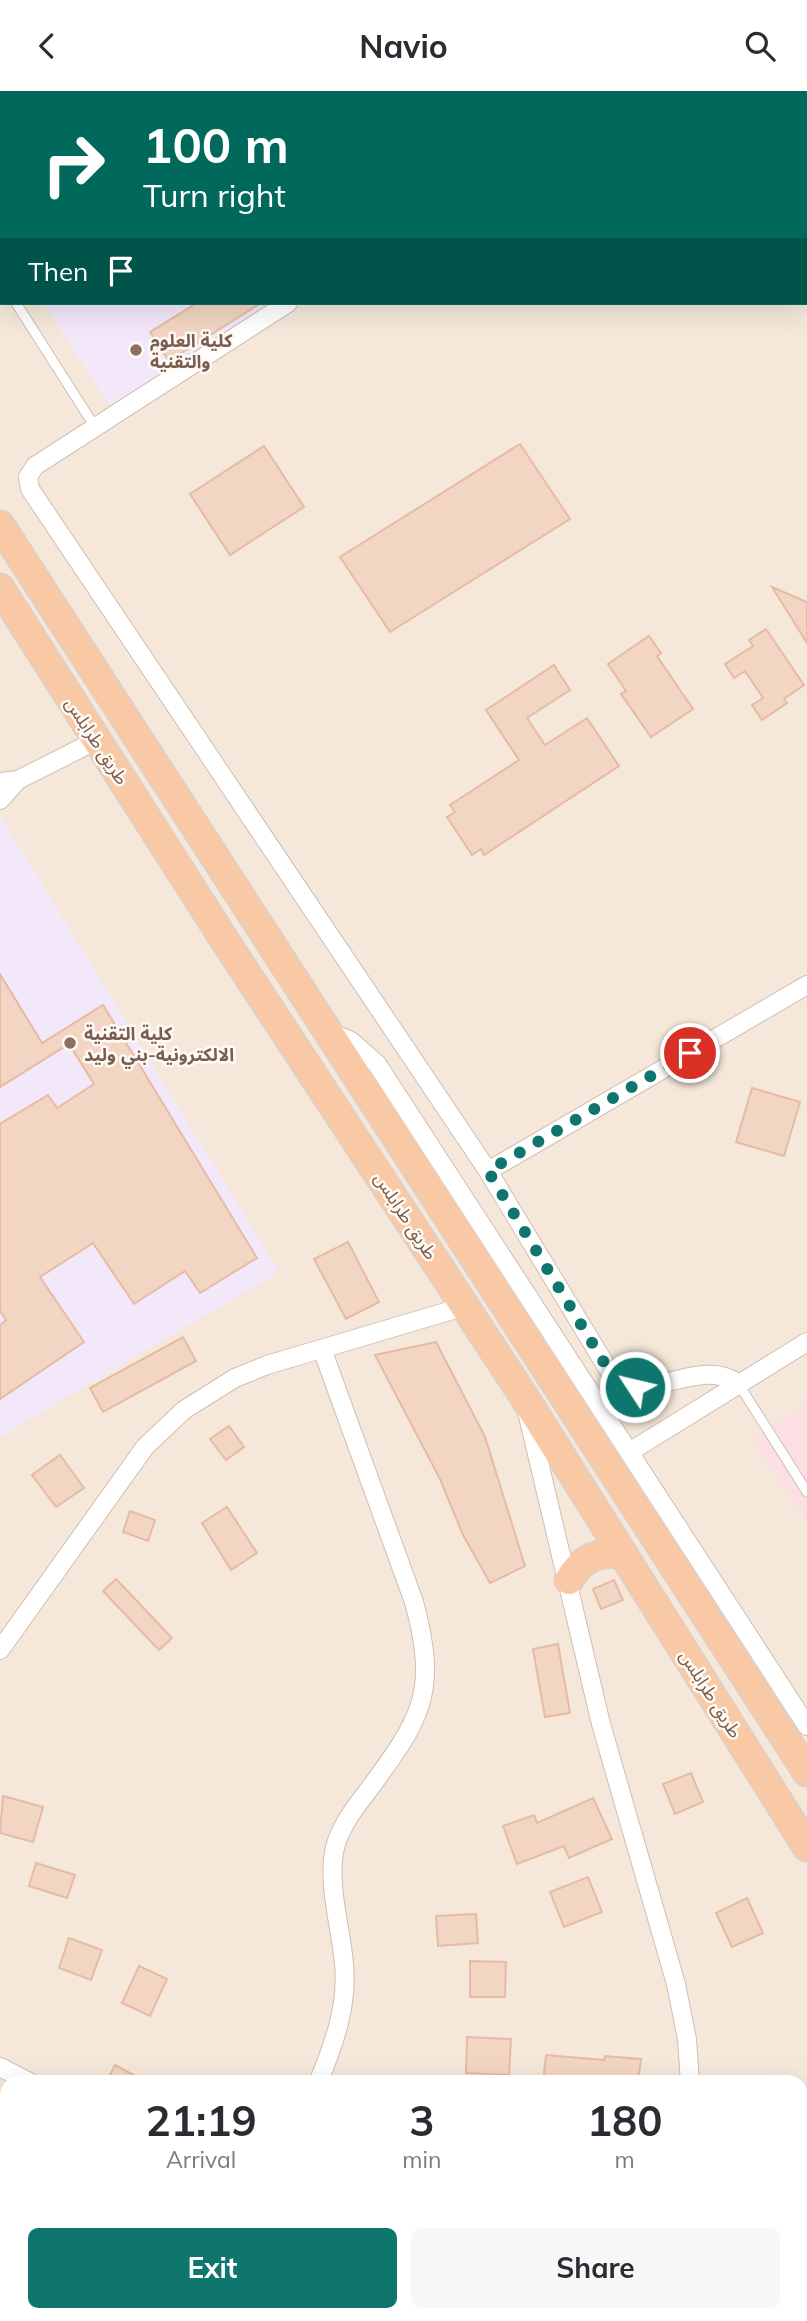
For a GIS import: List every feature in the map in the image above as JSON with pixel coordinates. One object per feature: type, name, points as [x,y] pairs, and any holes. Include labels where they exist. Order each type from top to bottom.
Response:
[{"type":"highway","points":[[0,525],[807,1772]]},
{"type":"highway","name":"طريق طرابلس","points":[[0,589],[466,1306],[807,1847]]},
{"type":"highway","points":[[569,1580],[582,1562],[592,1557],[602,1553],[624,1555]]},
{"type":"street","points":[[285,305],[35,466],[27,477],[30,489],[488,1171],[614,1379],[624,1385],[643,1388],[708,1374],[724,1376],[738,1383]]},
{"type":"street","points":[[0,782],[18,780],[97,740]]},
{"type":"street","points":[[0,800],[18,780]]},
{"type":"street","points":[[488,1171],[807,985]]},
{"type":"street","points":[[328,1031],[351,1041],[377,1064],[631,1451],[807,1726]]},
{"type":"street","points":[[0,1650],[127,1470],[162,1428],[206,1395],[235,1378],[466,1306]]},
{"type":"street","points":[[631,1451],[807,1342]]},
{"type":"street","points":[[321,2075],[340,2028],[344,1996],[345,1967],[333,1873],[338,1835],[407,1738],[419,1713],[426,1686],[423,1635],[414,1602],[322,1349]]},
{"type":"street","points":[[523,1395],[601,1724],[676,1984],[687,2039],[689,2075]]},
{"type":"lane","points":[[17,305],[96,429]]},
{"type":"lane","points":[[738,1383],[807,1492]]},
{"type":"shaded area","points":[[0,305],[807,305],[807,2075],[0,2075]]},
{"type":"shaded area","name":"كلية العلوم والتقنية","points":[[44,305],[266,305],[111,407]]},
{"type":"shaded area","name":"كلية التقنية الالكترونية-بني وليد","points":[[0,815],[279,1272],[0,1437]]},
{"type":"shaded area","points":[[807,1402],[807,1523],[751,1440]]},
{"type":"building","points":[[194,305],[258,305],[169,361],[150,332]]},
{"type":"building","points":[[520,444],[570,519],[390,632],[340,557]]},
{"type":"building","points":[[264,446],[304,507],[230,555],[190,494]]},
{"type":"building","points":[[772,587],[807,602],[807,643]]},
{"type":"building","points":[[766,629],[804,685],[784,699],[787,703],[762,720],[752,705],[763,698],[745,671],[734,678],[725,664],[753,646],[749,640]]},
{"type":"building","points":[[649,636],[661,653],[657,656],[693,709],[651,737],[621,694],[626,691],[608,664]]},
{"type":"building","points":[[554,665],[570,690],[527,718],[545,745],[587,718],[619,766],[484,855],[481,849],[472,855],[447,817],[455,812],[450,805],[519,760],[486,710]]},
{"type":"building","points":[[0,974],[42,1043],[103,1005],[257,1258],[200,1293],[185,1271],[134,1304],[93,1243],[40,1277],[84,1342],[0,1399],[0,1325],[6,1320],[0,1311],[0,1124],[48,1095],[57,1108],[94,1084],[69,1044],[0,1087]]},
{"type":"building","points":[[752,1088],[800,1102],[784,1156],[736,1142]]},
{"type":"building","points":[[348,1242],[379,1302],[346,1319],[314,1259]]},
{"type":"building","points":[[183,1337],[196,1361],[103,1412],[90,1388]]},
{"type":"building","points":[[436,1342],[485,1437],[525,1566],[490,1583],[463,1535],[440,1479],[375,1355]]},
{"type":"building","points":[[229,1426],[244,1447],[226,1460],[210,1439]]},
{"type":"building","points":[[60,1455],[84,1488],[56,1507],[32,1475]]},
{"type":"building","points":[[227,1507],[257,1553],[231,1570],[202,1523]]},
{"type":"building","points":[[130,1511],[155,1520],[148,1541],[123,1532]]},
{"type":"building","points":[[116,1579],[172,1638],[159,1650],[103,1591]]},
{"type":"building","points":[[614,1580],[623,1600],[601,1609],[593,1589]]},
{"type":"building","points":[[558,1644],[570,1713],[545,1717],[533,1649]]},
{"type":"building","points":[[691,1773],[703,1802],[675,1814],[663,1784]]},
{"type":"building","points":[[3,1796],[43,1807],[33,1842],[0,1833]]},
{"type":"building","points":[[593,1798],[612,1839],[569,1858],[564,1846],[517,1864],[503,1826],[534,1815],[537,1823]]},
{"type":"building","points":[[36,1863],[75,1875],[67,1898],[29,1886]]},
{"type":"building","points":[[588,1877],[602,1912],[564,1927],[550,1892]]},
{"type":"building","points":[[747,1898],[763,1933],[732,1947],[716,1913]]},
{"type":"building","points":[[476,1914],[478,1943],[438,1946],[436,1916]]},
{"type":"building","points":[[69,1938],[102,1950],[91,1980],[59,1968]]},
{"type":"building","points":[[470,1961],[506,1962],[505,1997],[470,1997]]},
{"type":"building","points":[[139,1966],[167,1979],[150,2016],[122,2003]]},
{"type":"building","points":[[467,2037],[511,2039],[509,2075],[466,2073]]},
{"type":"building","points":[[546,2055],[604,2060],[605,2056],[641,2059],[639,2075],[544,2075]]},
{"type":"building","points":[[115,2065],[133,2075],[110,2075]]},
{"type":"place","name":"كلية العلوم والتقنية","points":[[136,350]]},
{"type":"place","name":"كلية التقنية الالكترونية-بني وليد","points":[[70,1043]]},
{"type":"route","points":[[635,1387],[614,1379],[488,1171],[690,1053]]}]
